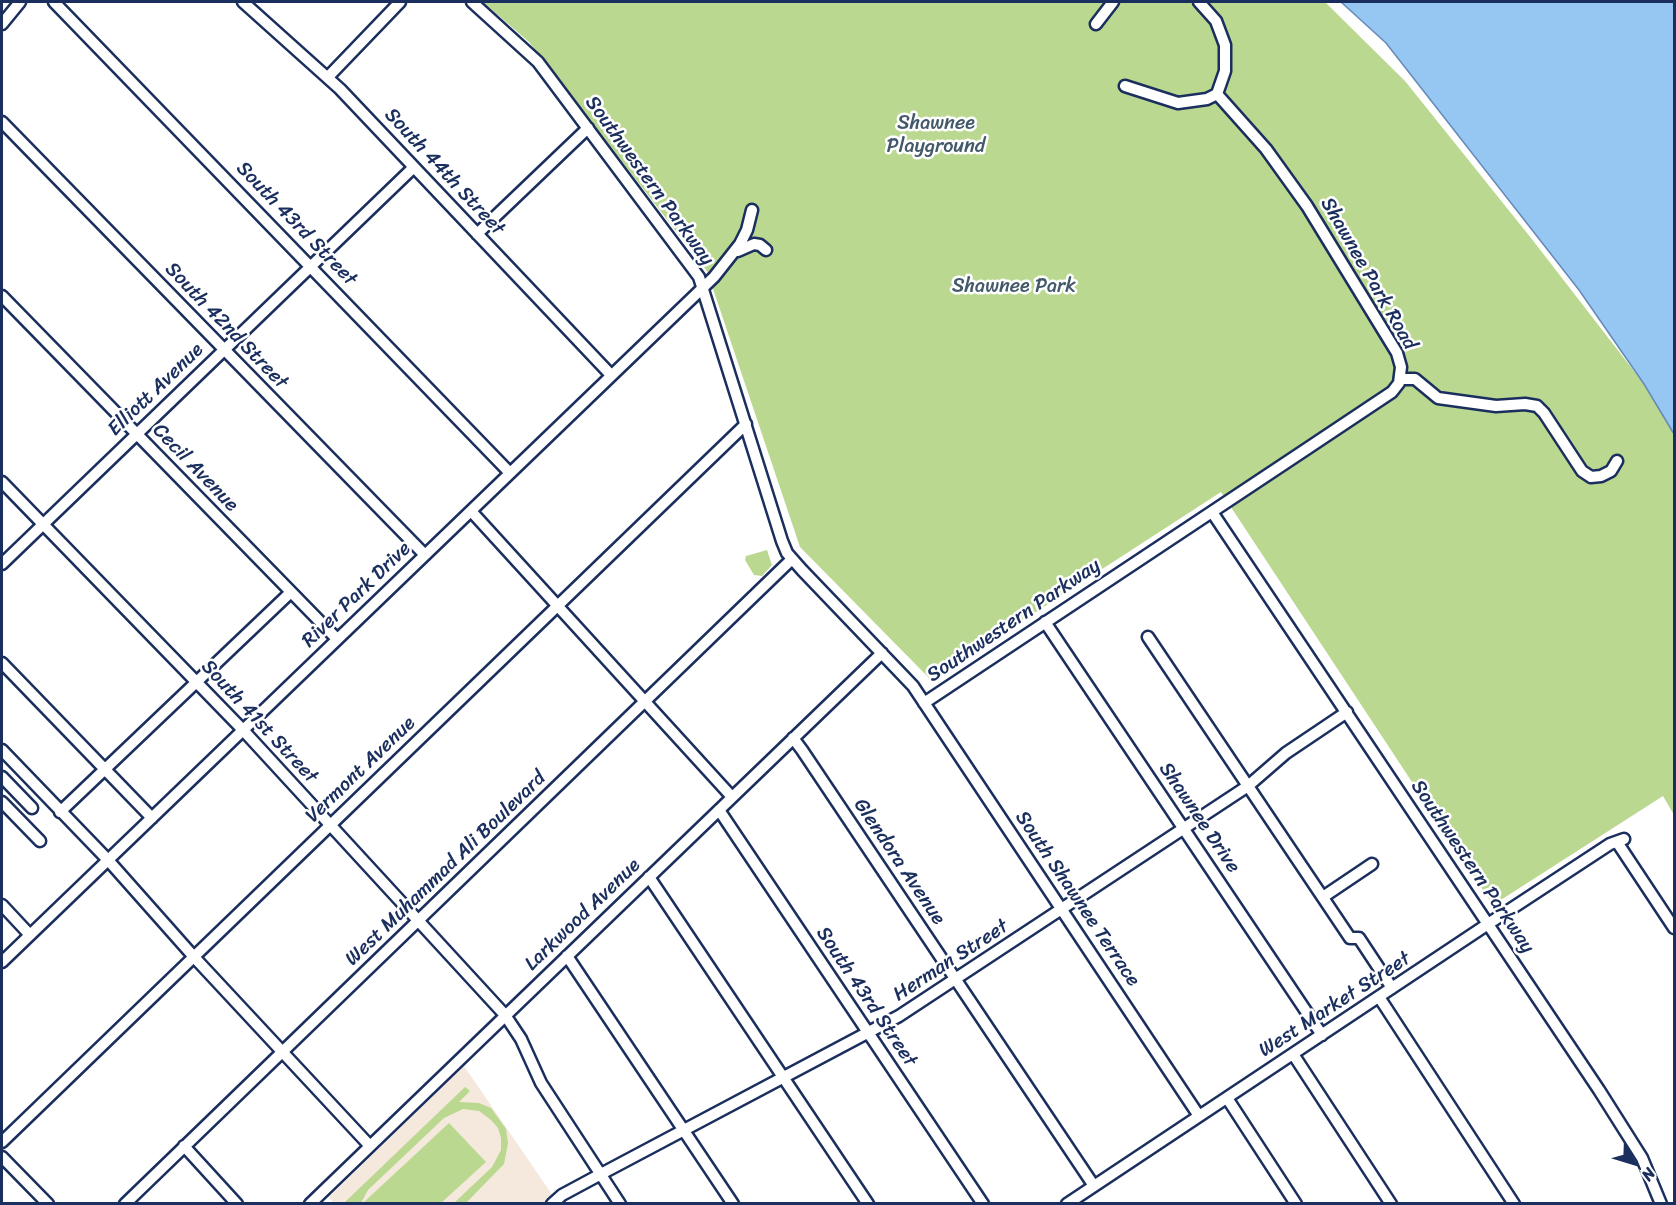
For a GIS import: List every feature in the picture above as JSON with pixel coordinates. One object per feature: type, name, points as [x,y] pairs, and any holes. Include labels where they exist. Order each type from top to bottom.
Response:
[{"type":"street","points":[[3,18],[21,2]]},
{"type":"street","name":"South 43rd Street","points":[[54,2],[510,473]]},
{"type":"street","name":"South 44th Street","points":[[243,2],[328,76],[611,375]]},
{"type":"street","points":[[328,76],[400,2]]},
{"type":"street","name":"Southwestern Parkway","points":[[472,2],[538,62],[699,277],[782,541],[792,560],[913,686],[924,703],[1212,512],[1568,1041],[1642,1158],[1662,1203]]},
{"type":"street","points":[[1096,24],[1113,2]]},
{"type":"street","points":[[1125,86],[1178,102],[1207,99],[1217,94],[1225,71],[1225,45],[1216,21],[1199,2]]},
{"type":"street","name":"Shawnee Park Road","points":[[1212,512],[1392,392],[1401,379],[1400,360],[1388,337],[1307,206],[1266,149],[1217,94]]},
{"type":"street","name":"South 42nd Street","points":[[2,122],[425,555]]},
{"type":"street","points":[[477,234],[588,128]]},
{"type":"street","name":"Elliott Avenue","points":[[2,564],[414,167]]},
{"type":"street","name":"River Park Drive","points":[[2,962],[703,288],[735,253],[747,230],[752,210]]},
{"type":"street","points":[[735,253],[754,244],[766,250]]},
{"type":"street","name":"Cecil Avenue","points":[[2,296],[337,639]]},
{"type":"street","points":[[1401,379],[1415,379],[1438,398],[1496,406],[1525,404],[1537,406],[1582,471],[1591,477],[1602,476],[1611,471],[1617,461]]},
{"type":"street","name":"Vermont Avenue","points":[[2,1142],[746,424]]},
{"type":"street","name":"South 41st Street","points":[[2,482],[243,730],[505,1016],[521,1039],[541,1083],[621,1203]]},
{"type":"street","points":[[471,511],[732,797]]},
{"type":"street","name":"West Muhammad Ali Boulevard","points":[[125,1203],[792,560]]},
{"type":"street","points":[[60,812],[291,592]]},
{"type":"street","name":"Shawnee Drive","points":[[1045,622],[1322,1035]]},
{"type":"street","points":[[1148,637],[1350,938],[1359,938],[1392,988]]},
{"type":"street","name":"Larkwood Avenue","points":[[310,1203],[882,653]]},
{"type":"street","points":[[2,663],[152,818]]},
{"type":"street","name":"South Shawnee Terrace","points":[[924,703],[1199,1116]]},
{"type":"street","name":"Herman Street","points":[[552,1203],[601,1174],[899,1016],[1248,786],[1286,753],[1347,712]]},
{"type":"street","name":"Glendora Avenue","points":[[793,738],[1094,1186]]},
{"type":"street","points":[[2,750],[108,860],[194,957],[370,1146]]},
{"type":"street","points":[[2,777],[32,808]]},
{"type":"street","points":[[2,801],[40,841]]},
{"type":"street","name":"South 43rd Street","points":[[719,810],[983,1203]]},
{"type":"street","name":"West Market Street","points":[[1072,1202],[1610,844],[1621,841],[1674,928]]},
{"type":"street","points":[[1323,897],[1372,864]]},
{"type":"street","points":[[649,877],[868,1203]]},
{"type":"street","points":[[2,905],[30,934]]},
{"type":"street","points":[[567,956],[733,1203]]},
{"type":"street","points":[[1379,997],[1514,1203]]},
{"type":"street","points":[[1293,1054],[1390,1203]]},
{"type":"street","points":[[1227,1098],[1296,1203]]},
{"type":"street","points":[[184,1146],[237,1203]]},
{"type":"street","points":[[2,1157],[48,1203]]},
{"type":"shaded area","points":[[464,1066],[558,1203],[334,1204],[329,1197]]},
{"type":"green space","name":"Shawnee Park","points":[[483,2],[1325,2],[1405,81],[1531,238],[1644,384],[1674,428],[1674,815],[1663,796],[1493,905],[1221,492],[931,680],[800,547],[707,271],[529,42]]},
{"type":"green space","points":[[767,550],[772,565],[762,576],[754,575],[745,560],[746,556]]},
{"type":"green space","points":[[465,1087],[470,1091],[459,1102],[479,1103],[491,1108],[506,1129],[508,1143],[504,1164],[466,1203],[454,1203],[492,1167],[501,1150],[501,1138],[498,1128],[491,1120],[479,1111],[463,1109],[444,1118],[368,1190],[361,1203],[344,1203]]},
{"type":"green space","points":[[449,1123],[486,1162],[441,1203],[363,1203]]},
{"type":"water","points":[[1341,2],[1674,2],[1674,434],[1644,384],[1579,290],[1386,43]]},
{"type":"park label","name":"Shawnee Playground","points":[[936,136]]}]
